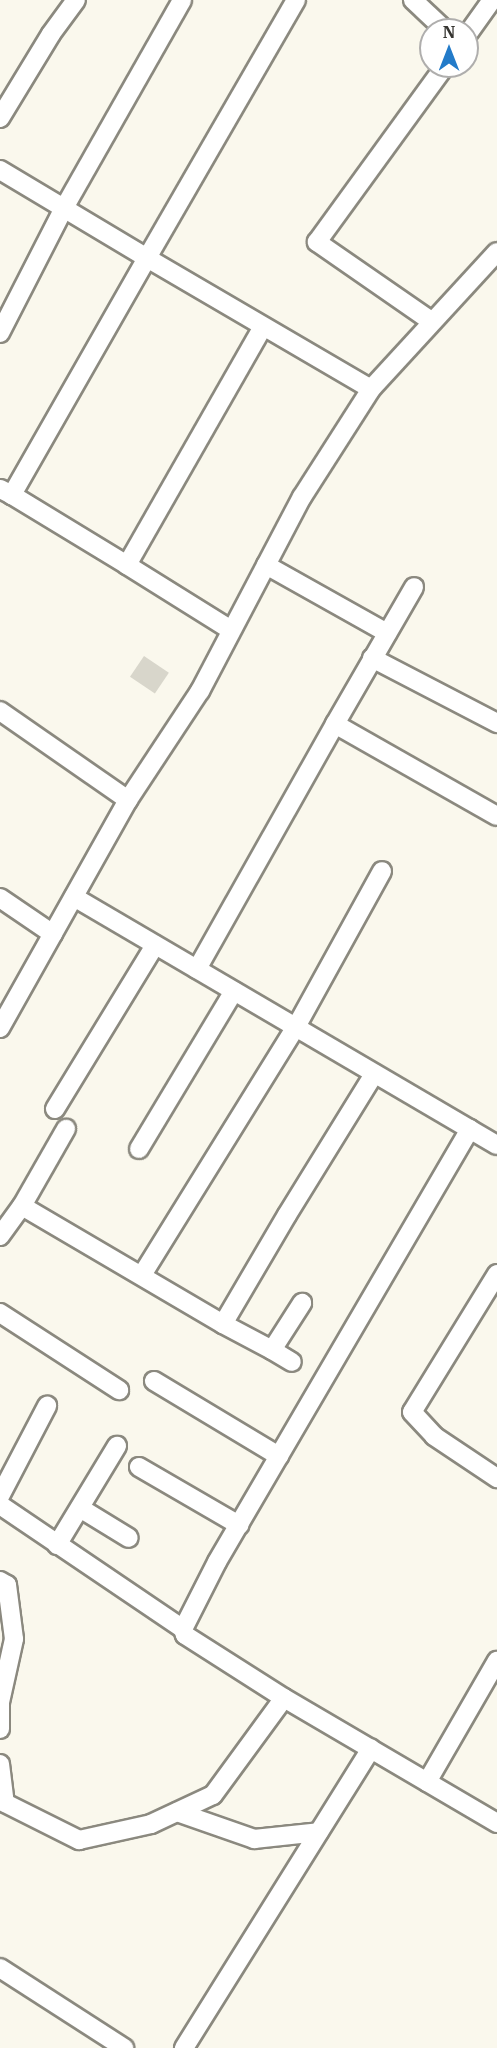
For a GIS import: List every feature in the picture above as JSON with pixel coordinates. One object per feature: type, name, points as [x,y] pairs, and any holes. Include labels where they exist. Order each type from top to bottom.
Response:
[{"type":"street","points":[[0,118],[51,34],[76,0]]},
{"type":"street","points":[[0,333],[64,208],[182,0]]},
{"type":"street","points":[[231,630],[6,492],[147,258],[296,0]]},
{"type":"street","points":[[413,0],[432,18]]},
{"type":"street","points":[[479,18],[492,0]]},
{"type":"street","points":[[431,321],[317,242],[436,78]]},
{"type":"street","points":[[0,170],[262,327],[371,389]]},
{"type":"street","points":[[2,1020],[128,800],[200,692],[302,497],[371,389],[431,321],[497,252]]},
{"type":"street","points":[[127,565],[262,327]]},
{"type":"street","points":[[266,565],[387,633]]},
{"type":"street","points":[[197,969],[414,587]]},
{"type":"street","points":[[372,658],[497,723]]},
{"type":"street","points":[[0,711],[128,800]]},
{"type":"street","points":[[335,724],[497,816]]},
{"type":"street","points":[[142,1275],[296,1028],[382,872]]},
{"type":"street","points":[[74,897],[497,1145]]},
{"type":"street","points":[[0,898],[53,934]]},
{"type":"street","points":[[55,1109],[155,945]]},
{"type":"street","points":[[139,1149],[234,992]]},
{"type":"street","points":[[223,1324],[278,1230],[375,1074]]},
{"type":"street","points":[[0,1236],[22,1206],[66,1130]]},
{"type":"street","points":[[183,1629],[279,1455],[470,1130]]},
{"type":"street","points":[[22,1206],[292,1362]]},
{"type":"street","points":[[497,1274],[412,1412],[434,1436],[497,1478]]},
{"type":"street","points":[[273,1350],[302,1303]]},
{"type":"street","points":[[0,1313],[119,1390]]},
{"type":"street","points":[[154,1381],[279,1455]]},
{"type":"street","points":[[0,1496],[47,1406]]},
{"type":"street","points":[[57,1545],[117,1446]]},
{"type":"street","points":[[140,1467],[239,1526]]},
{"type":"street","points":[[0,1505],[183,1629],[185,1635],[284,1698],[497,1823]]},
{"type":"street","points":[[80,1508],[129,1539]]},
{"type":"street","points":[[0,1581],[7,1586],[14,1639],[0,1702],[0,1729]]},
{"type":"street","points":[[427,1782],[497,1662]]},
{"type":"street","points":[[0,1764],[5,1803],[79,1840],[151,1824],[213,1795],[284,1698]]},
{"type":"street","points":[[184,2048],[371,1749]]},
{"type":"street","points":[[177,1812],[254,1839],[319,1832]]},
{"type":"street","points":[[0,1968],[124,2048]]},
{"type":"building","points":[[144,656],[169,673],[155,694],[130,677]]}]
